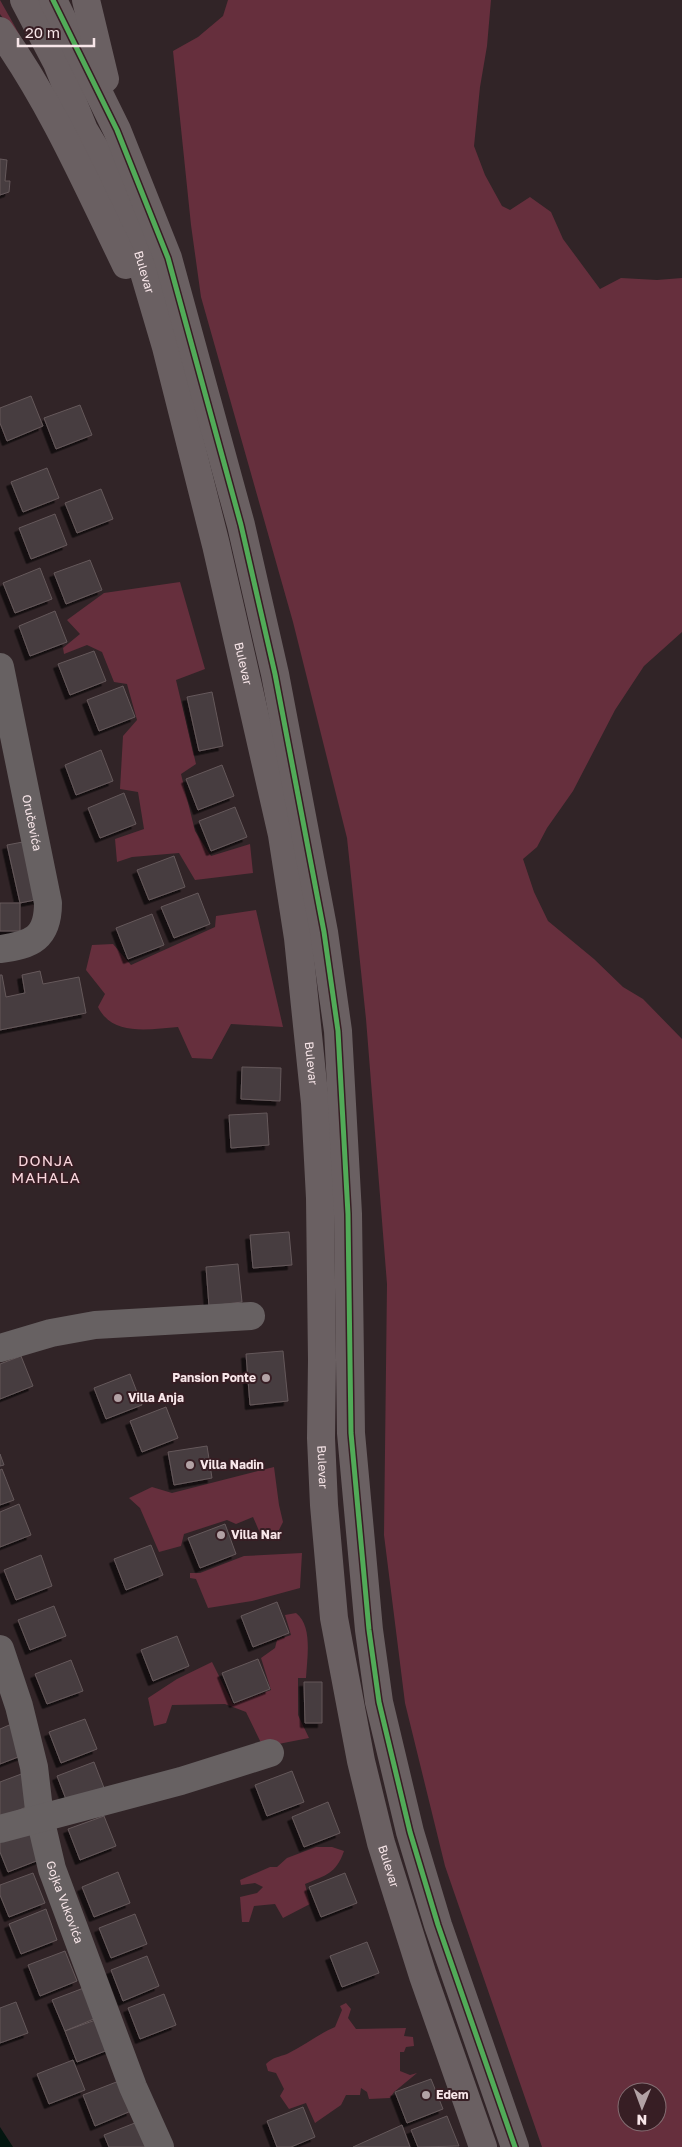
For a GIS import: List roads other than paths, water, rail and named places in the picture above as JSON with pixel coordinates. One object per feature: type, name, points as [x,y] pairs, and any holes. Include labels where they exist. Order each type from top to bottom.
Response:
[{"type":"main road","name":"Bulevar","points":[[24,0],[57,62],[84,130],[96,150],[136,242],[166,347],[216,545],[282,835],[298,938],[316,1112],[320,1198],[321,1438],[324,1506],[334,1618],[361,1761],[381,1843],[423,1976],[483,2147]]},
{"type":"main road","points":[[53,0],[117,130],[168,258],[241,525],[276,674],[324,932],[338,1031],[348,1214],[351,1433],[369,1630],[379,1702],[412,1841],[438,1925],[515,2147]]},
{"type":"main road","points":[[86,0],[117,130]]},
{"type":"main road","points":[[0,31],[26,68],[74,154],[166,347]]},
{"type":"street","name":"Oručevića","points":[[0,667],[48,903],[48,919],[37,938],[16,947],[0,949]]},
{"type":"street","points":[[0,1348],[51,1333],[94,1325],[251,1316]]},
{"type":"street","name":"Gojka Vukovića","points":[[0,1648],[19,1706],[34,1767],[40,1818],[52,1869],[133,2087],[160,2147]]},
{"type":"street","points":[[0,1829],[181,1781],[270,1753]]},
{"type":"place","name":"Pansion Ponte","points":[[266,1378]]},
{"type":"place","name":"Villa Anja","points":[[118,1398]]},
{"type":"place","name":"Villa Nadin","points":[[190,1465]]},
{"type":"place","name":"Villa Nar","points":[[221,1535]]},
{"type":"place","name":"Edem","points":[[426,2095]]},
{"type":"district","name":"DONJA MAHALA","points":[[46,1170]]}]
